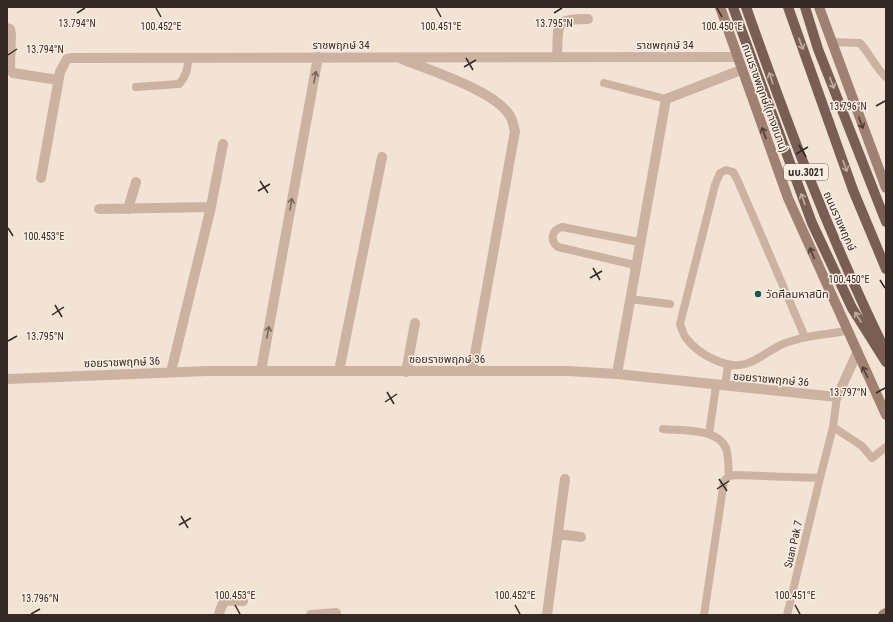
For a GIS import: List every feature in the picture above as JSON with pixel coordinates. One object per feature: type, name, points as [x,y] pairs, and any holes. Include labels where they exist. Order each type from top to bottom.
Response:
[{"type":"main road","name":"ถนนราชพฤกษ์ (ทางขนาน)","points":[[720,7],[741,70],[788,198],[886,415]]},
{"type":"main road","points":[[733,7],[812,223],[852,308],[886,362]]},
{"type":"main road","name":"ถนนราชพฤกษ์","points":[[746,7],[779,101],[814,192],[886,352]]},
{"type":"main road","name":"นบ.3021","points":[[788,7],[854,190],[886,268]]},
{"type":"main road","points":[[805,7],[818,48],[886,222]]},
{"type":"main road","points":[[819,7],[831,42],[883,169],[886,188]]},
{"type":"street","points":[[557,57],[559,26],[561,21],[568,19],[588,19]]},
{"type":"street","points":[[7,28],[10,29],[11,34],[10,69],[13,73],[58,80]]},
{"type":"street","name":"ราชพฤกษ์ 34","points":[[41,178],[58,80],[63,64],[67,59],[71,58],[396,56],[737,57]]},
{"type":"street","points":[[396,56],[472,87],[500,104],[510,116],[515,131],[472,371]]},
{"type":"street","points":[[261,371],[318,57]]},
{"type":"street","points":[[617,374],[639,242],[666,99],[741,70]]},
{"type":"street","points":[[170,372],[211,207],[223,144]]},
{"type":"street","points":[[339,371],[382,157]]},
{"type":"street","points":[[128,209],[136,182]]},
{"type":"street","points":[[98,209],[211,207]]},
{"type":"street","points":[[406,372],[414,323]]},
{"type":"street","points":[[837,397],[857,353]]},
{"type":"street","name":"ซอยราชพฤกษ์ 36","points":[[7,379],[170,372],[568,371],[617,374],[720,386],[837,397]]},
{"type":"street","points":[[547,615],[565,479]]},
{"type":"street","points":[[558,534],[581,537]]},
{"type":"street","points":[[219,615],[220,606],[224,602],[228,600],[243,601]]},
{"type":"street","points":[[311,615],[336,613]]},
{"type":"lane","points":[[831,42],[860,43],[879,71],[886,77]]},
{"type":"lane","points":[[136,87],[180,84],[186,73],[188,57]]},
{"type":"lane","points":[[604,83],[666,99]]},
{"type":"lane","points":[[805,337],[738,180],[733,172],[726,170],[720,173],[715,185],[680,324],[685,337],[692,345],[701,351],[728,365],[738,366],[749,363],[784,344],[805,337],[847,331]]},
{"type":"lane","points":[[635,265],[558,247],[553,242],[552,236],[556,230],[562,227],[639,242]]},
{"type":"lane","points":[[630,299],[670,304]]},
{"type":"lane","points":[[709,434],[720,386],[728,365]]},
{"type":"lane","name":"Suan Pak 7","points":[[787,615],[833,427],[837,397]]},
{"type":"lane","points":[[833,427],[862,446],[872,458],[886,447]]},
{"type":"lane","points":[[664,429],[709,434],[719,439],[726,449],[729,476]]},
{"type":"lane","points":[[704,615],[724,481],[729,476],[736,475],[820,478]]},
{"type":"place","name":"วัดศีลมหาสนิท","points":[[758,294]]}]
